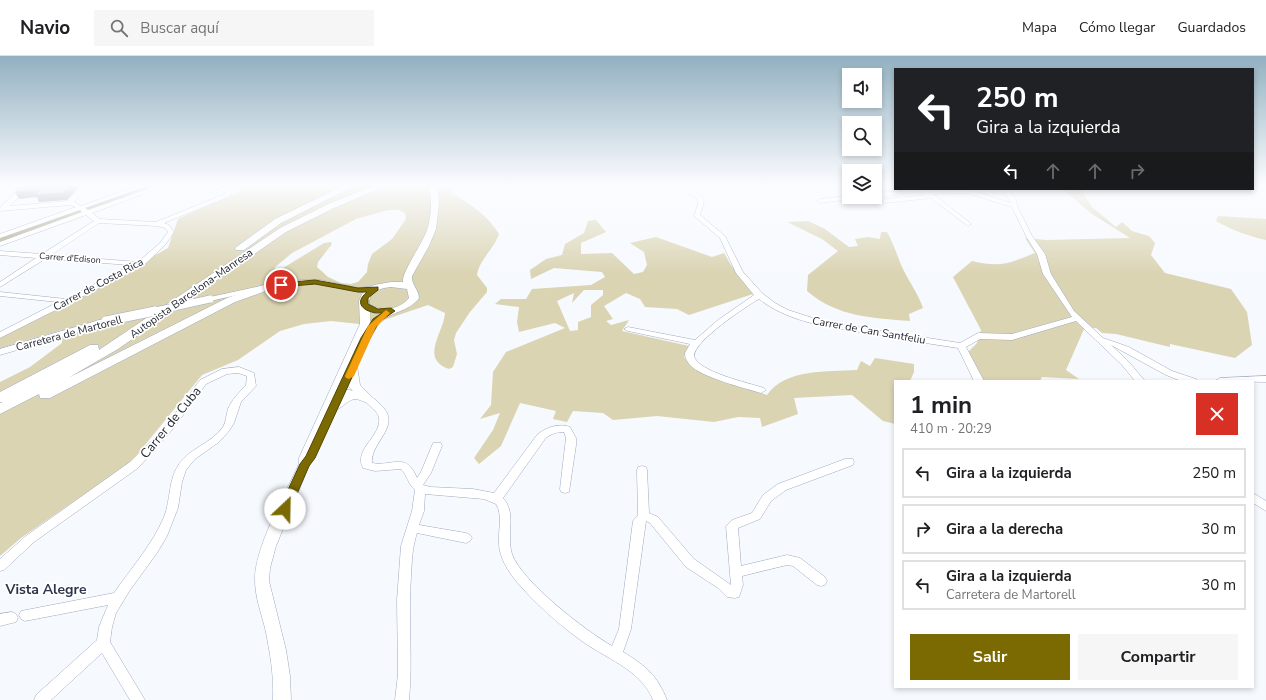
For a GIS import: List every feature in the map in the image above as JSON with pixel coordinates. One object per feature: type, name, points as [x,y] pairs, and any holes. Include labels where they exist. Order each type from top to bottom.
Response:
[{"type":"highway","points":[[0,398],[58,368],[137,322],[278,221],[292,214]]},
{"type":"highway","points":[[251,240],[301,214]]},
{"type":"highway","name":"Autopista Barcelona-Manresa","points":[[0,409],[75,369],[120,342],[283,230],[315,214]]},
{"type":"highway","points":[[0,416],[81,378],[231,300],[270,286]]},
{"type":"main road","points":[[386,285],[403,272],[425,236],[431,214]]},
{"type":"main road","points":[[282,700],[282,676],[278,650],[262,581],[262,568],[269,546],[305,464],[310,458],[372,326],[380,317],[403,307],[412,301],[414,293],[407,280],[408,275],[426,245],[434,224],[435,214]]},
{"type":"main road","points":[[305,464],[305,458],[366,324],[364,304],[367,294],[375,288],[386,285],[398,284],[410,287]]},
{"type":"main road","points":[[364,304],[376,311],[391,311]]},
{"type":"main road","points":[[353,368],[354,386],[368,399]]},
{"type":"main road","points":[[340,380],[339,387],[341,392]]},
{"type":"main road","points":[[341,392],[368,399]]},
{"type":"main road","points":[[334,407],[343,400],[356,395]]},
{"type":"street","points":[[0,236],[74,214]]},
{"type":"street","points":[[0,244],[76,214]]},
{"type":"street","points":[[88,214],[98,221],[157,224],[182,214]]},
{"type":"street","name":"Carrer de Can Santfeliu","points":[[698,214],[697,216],[723,237],[740,273],[759,295],[772,305],[785,312],[824,324],[960,346]]},
{"type":"street","points":[[955,214],[968,224]]},
{"type":"street","points":[[1018,214],[1029,236],[1041,254],[1047,274],[1077,318],[1125,363],[1139,380]]},
{"type":"street","points":[[0,285],[98,221]]},
{"type":"street","name":"Carrer de Costa Rica","points":[[0,335],[140,264],[163,244],[171,232],[167,226],[157,224]]},
{"type":"street","name":"Carrer d'Edison","points":[[0,253],[140,264]]},
{"type":"street","name":"Carretera de Martorell","points":[[0,352],[106,322],[270,286],[303,282],[326,283],[358,290],[375,288]]},
{"type":"street","name":"Carretera de Martorell","points":[[326,283],[329,286],[360,298],[364,304]]},
{"type":"street","points":[[0,294],[67,301]]},
{"type":"street","points":[[759,295],[696,343],[689,352],[690,360],[696,366],[762,390]]},
{"type":"street","points":[[978,380],[960,346],[978,336],[1012,337],[1077,318]]},
{"type":"street","points":[[628,329],[696,343]]},
{"type":"street","points":[[1101,340],[1125,348],[1166,373],[1190,380]]},
{"type":"street","points":[[0,358],[21,350],[21,346]]},
{"type":"street","name":"Carrer de Cuba","points":[[0,566],[30,539],[134,466],[169,428],[203,382],[225,371],[239,370],[246,372],[250,375],[251,386],[234,404],[226,429],[216,439],[188,459],[182,468],[177,478],[173,508],[161,536],[149,556],[117,598],[107,618],[103,643]]},
{"type":"street","points":[[1243,380],[1266,379]]},
{"type":"street","points":[[368,399],[381,409],[384,420],[382,428],[367,456],[367,465],[375,468],[396,465],[404,466],[408,469],[413,481],[419,488],[497,498],[504,508],[506,550],[508,558],[518,575],[583,634],[616,654],[652,683],[660,700]]},
{"type":"street","points":[[497,498],[541,437],[548,432],[558,429],[567,429],[571,438],[565,489]]},
{"type":"street","points":[[402,700],[404,674],[404,600],[407,546],[418,511],[419,488],[436,446]]},
{"type":"street","points":[[644,516],[654,520],[690,562],[722,584],[731,593],[735,593],[737,590],[732,526],[736,523],[756,516],[767,498],[782,486],[849,462]]},
{"type":"street","points":[[616,654],[625,629],[639,521],[644,516],[642,470]]},
{"type":"street","points":[[1254,498],[1266,507]]},
{"type":"street","points":[[412,528],[466,538]]},
{"type":"street","points":[[736,572],[787,560],[796,562],[822,581]]},
{"type":"street","points":[[25,615],[117,598]]},
{"type":"street","points":[[41,700],[103,643],[138,700]]},
{"type":"shaded area","points":[[67,214],[80,214],[0,242],[0,237]]},
{"type":"shaded area","points":[[189,214],[374,214],[356,219],[292,253],[274,268],[283,268],[324,243],[331,242],[332,244],[318,262],[317,267],[328,277],[341,283],[351,284],[358,282],[367,272],[372,254],[392,239],[406,219],[405,214],[482,214],[499,234],[494,245],[478,270],[477,275],[487,288],[487,292],[470,312],[456,333],[454,340],[457,354],[453,367],[449,369],[440,365],[434,352],[435,344],[445,313],[428,305],[369,325],[331,321],[304,324],[280,331],[238,360],[202,375],[131,462],[21,538],[0,556],[0,382],[30,367],[62,343],[62,330],[0,348],[0,337],[54,311],[168,248],[178,219]]},
{"type":"shaded area","points":[[1092,214],[1100,214],[1116,227],[1122,222],[1132,231],[1149,236],[1155,243],[1151,255],[1165,273],[1231,289],[1247,312],[1252,345],[1235,358],[1170,344],[1170,347],[1116,334],[1102,333],[1096,328],[1084,329],[1066,370],[1079,379],[1042,377],[1040,380],[982,380],[968,352],[977,343],[981,330],[953,277],[972,261],[998,264],[1011,262],[1035,253],[1025,238],[1046,240],[1130,238]]},
{"type":"shaded area","points":[[1218,216],[1266,219],[1266,240],[1253,237],[1216,221]]},
{"type":"shaded area","points":[[596,220],[606,232],[581,243],[581,254],[612,253],[634,274],[643,272],[647,265],[644,252],[630,243],[656,237],[712,257],[724,253],[731,265],[753,294],[689,315],[677,309],[645,307],[640,299],[626,293],[604,306],[613,319],[606,321],[611,325],[629,320],[622,331],[689,346],[684,357],[694,368],[767,395],[775,386],[796,376],[808,373],[857,370],[861,361],[870,366],[875,358],[914,364],[914,372],[910,380],[894,380],[894,424],[883,421],[852,395],[794,398],[798,414],[762,427],[760,418],[738,417],[714,422],[657,416],[613,420],[603,413],[573,411],[567,422],[553,419],[556,411],[520,403],[501,446],[479,464],[474,458],[493,430],[500,413],[480,419],[491,405],[493,372],[506,352],[565,328],[555,323],[519,332],[517,322],[519,307],[495,304],[501,299],[526,299],[532,289],[591,285],[605,277],[602,272],[554,268],[531,279],[530,270],[546,259],[562,255],[565,244],[584,233],[588,221]],"holes":[[[584,290],[603,290],[603,295],[591,305],[591,317],[578,322],[578,330],[570,331],[557,301],[574,293],[572,303]]]},
{"type":"shaded area","points":[[808,221],[825,229],[849,247],[858,246],[855,239],[868,237],[880,239],[881,232],[887,232],[903,269],[919,297],[923,308],[909,314],[910,321],[869,317],[856,315],[831,306],[819,300],[807,291],[808,275],[838,251],[822,239],[787,222]]},
{"type":"slow traffic","points":[[349,376],[359,351],[372,326],[377,319],[386,313]]},
{"type":"district","name":"Vista Alegre","points":[[46,589]]},
{"type":"route","points":[[281,285],[315,282],[358,290],[375,288],[365,297],[363,302],[365,306],[376,311],[391,311],[384,314],[376,321],[365,338],[353,368],[310,458],[305,464],[285,509]]}]
